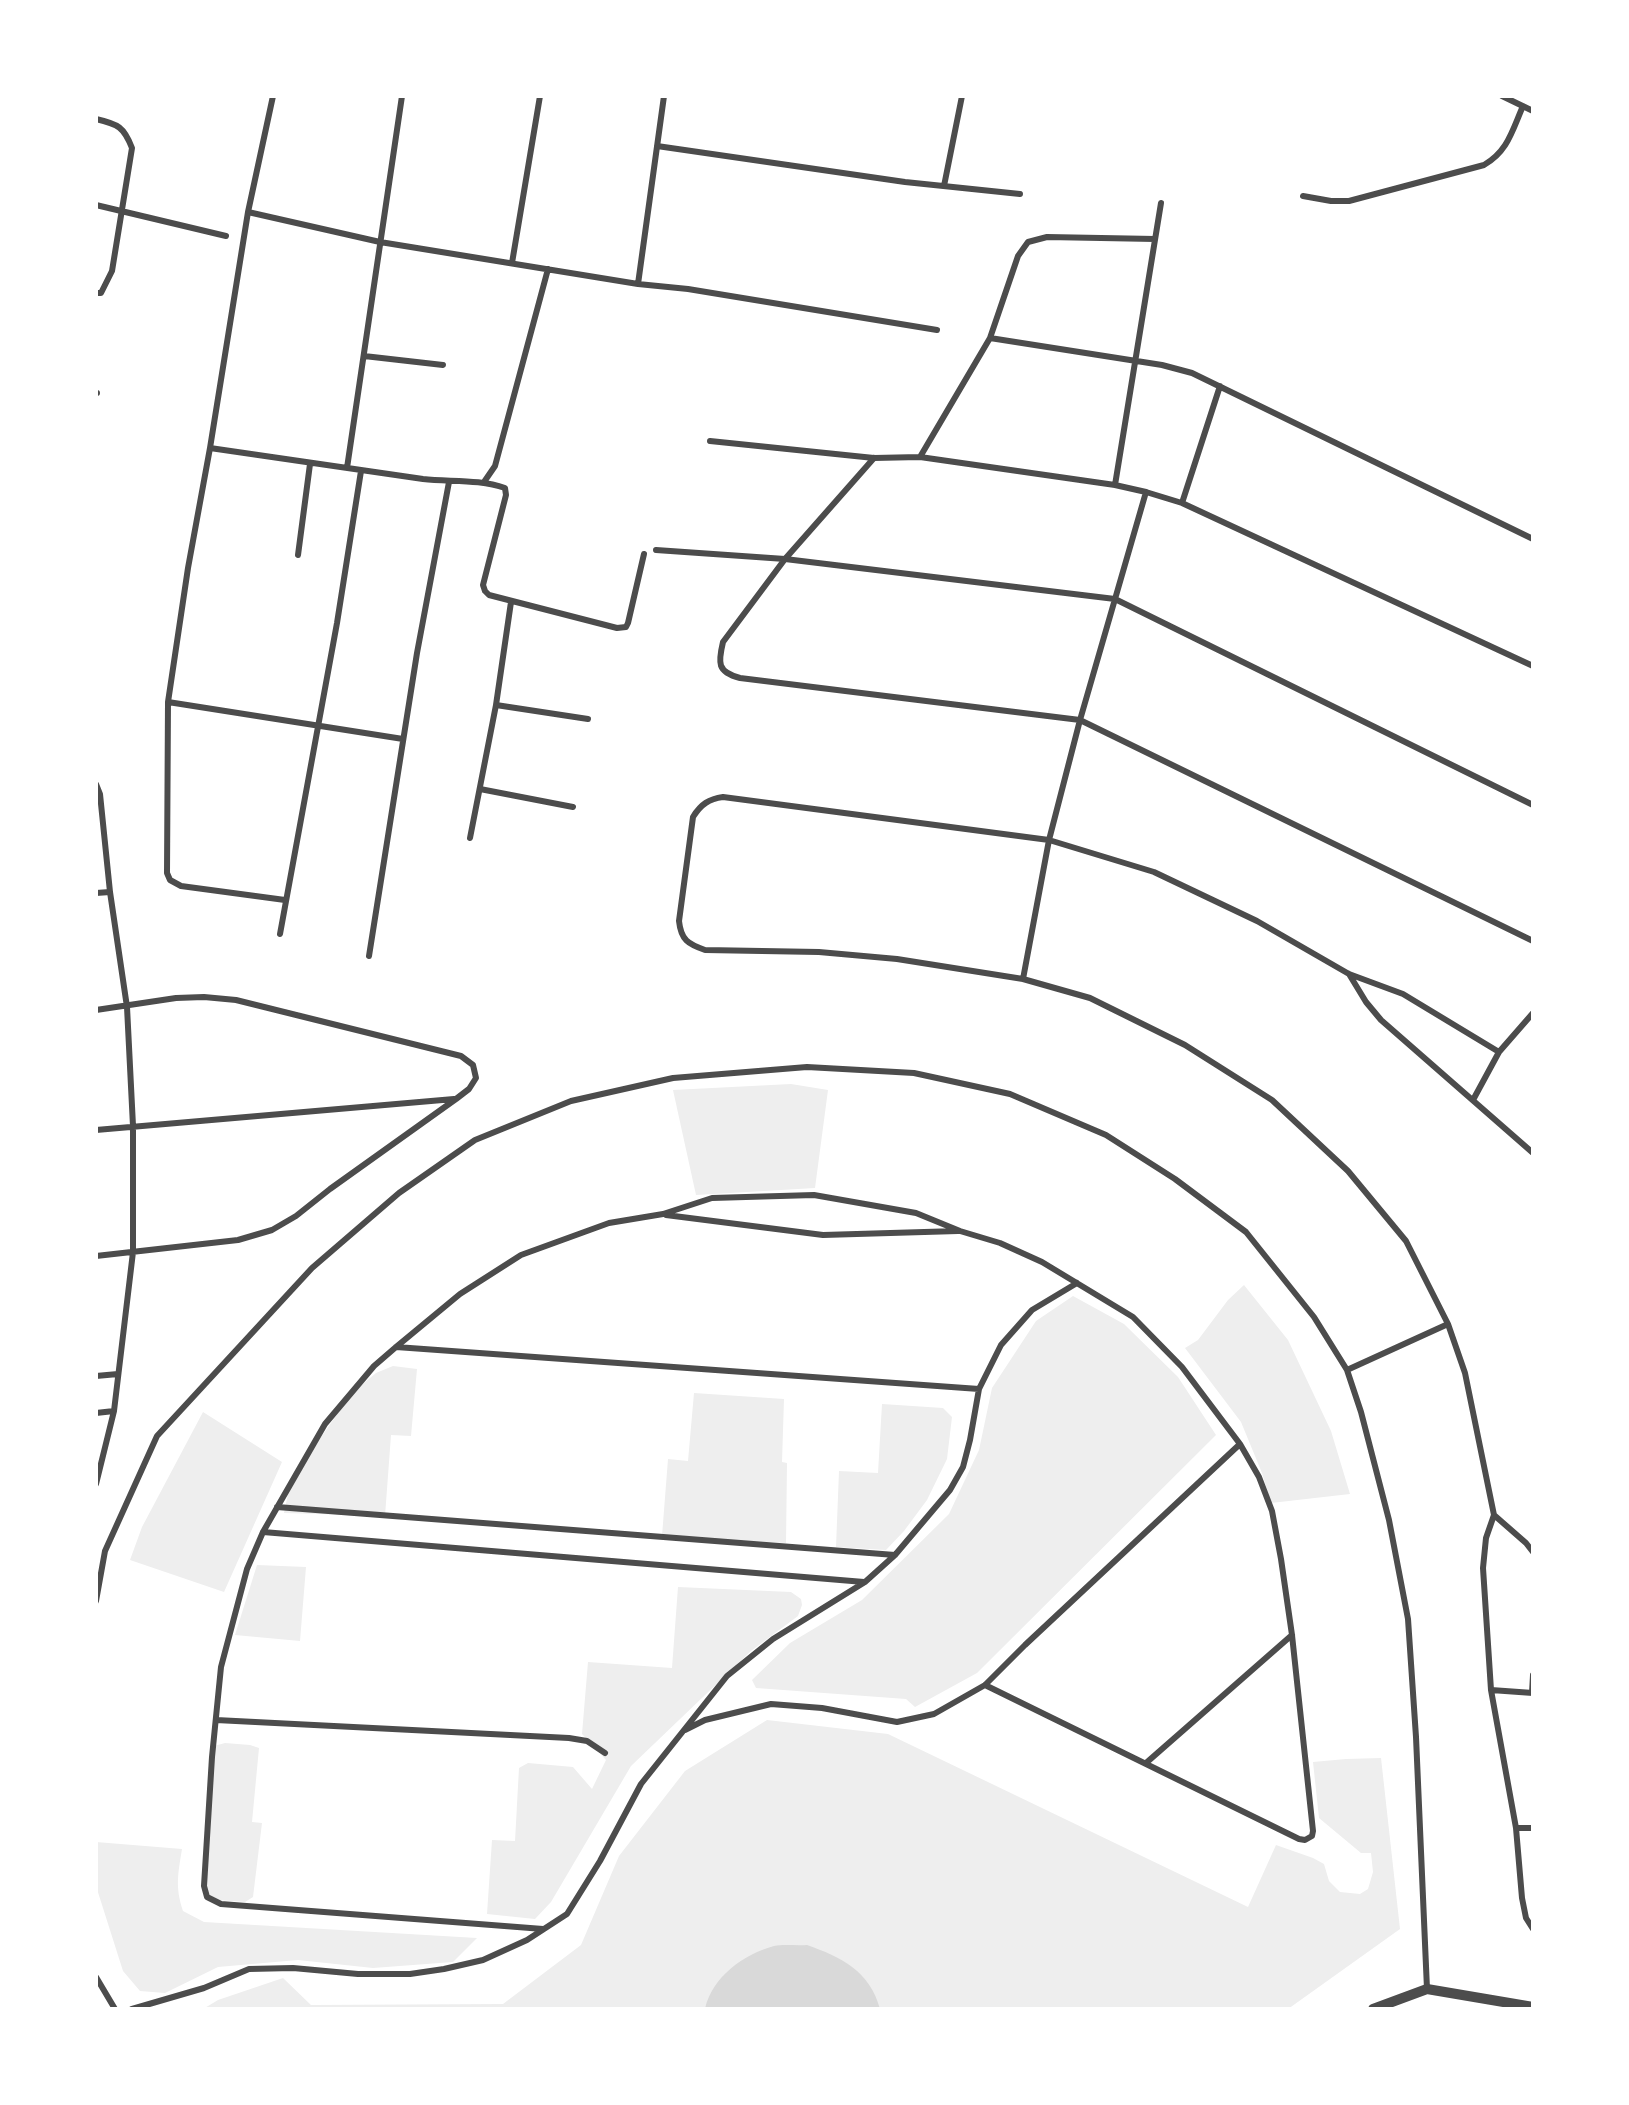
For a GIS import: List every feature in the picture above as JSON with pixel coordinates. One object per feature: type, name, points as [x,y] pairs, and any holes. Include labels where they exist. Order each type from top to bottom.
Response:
[{"type":"street","points":[[273,96],[248,212],[188,568],[168,702],[167,873],[170,880],[181,886],[285,900]]},
{"type":"street","points":[[347,468],[402,96]]},
{"type":"street","points":[[512,263],[540,96]]},
{"type":"street","points":[[638,284],[664,96]]},
{"type":"street","points":[[944,186],[962,96]]},
{"type":"street","points":[[1502,96],[1533,111]]},
{"type":"street","points":[[1303,196],[1331,201],[1349,201],[1484,165],[1498,157],[1508,141],[1523,106]]},
{"type":"street","points":[[96,119],[113,123],[126,132],[132,148],[112,271],[101,293],[96,293]]},
{"type":"street","points":[[657,146],[804,168],[1020,194]]},
{"type":"street","points":[[1115,485],[1161,203]]},
{"type":"street","points":[[96,205],[226,236]]},
{"type":"street","points":[[248,212],[380,242],[937,330]]},
{"type":"street","points":[[920,457],[990,338],[1018,256],[1028,242],[1047,237],[1155,239]]},
{"type":"street","points":[[484,482],[495,466],[548,268]]},
{"type":"street","points":[[990,338],[1162,365],[1192,373],[1533,539]]},
{"type":"street","points":[[364,356],[443,365]]},
{"type":"street","points":[[1182,503],[1220,386]]},
{"type":"street","points":[[710,441],[874,458],[920,457],[1115,485],[1146,492],[1182,503],[1533,666]]},
{"type":"street","points":[[210,448],[449,482],[484,482],[505,488],[483,585],[485,591],[489,595],[511,602],[617,628],[626,627],[644,554]]},
{"type":"street","points":[[874,458],[785,559],[723,642],[720,667],[727,675],[1080,720],[1533,941]]},
{"type":"street","points":[[298,555],[310,464]]},
{"type":"street","points":[[280,934],[337,623],[361,471]]},
{"type":"street","points":[[369,956],[417,653],[449,482]]},
{"type":"street","points":[[1023,979],[1050,840],[1080,720],[1146,492]]},
{"type":"street","points":[[656,550],[785,559],[1115,599],[1533,806]]},
{"type":"street","points":[[470,838],[496,705],[511,602]]},
{"type":"street","points":[[168,702],[403,739]]},
{"type":"street","points":[[496,705],[588,719]]},
{"type":"street","points":[[96,784],[100,794],[110,892],[127,1007],[133,1126],[133,1252],[114,1411],[96,1484]]},
{"type":"street","points":[[480,789],[573,807]]},
{"type":"street","points":[[1499,1052],[1402,994],[1349,974],[1257,921],[1154,872],[1050,840],[723,797],[712,799],[700,806],[693,817],[679,921],[680,934],[691,945],[705,950],[819,952],[897,959],[1023,979],[1090,998],[1185,1045],[1272,1100],[1348,1171],[1406,1241],[1448,1324],[1465,1373],[1494,1515],[1486,1538],[1483,1568],[1491,1690],[1516,1828],[1522,1898],[1526,1918],[1533,1929]]},
{"type":"street","points":[[96,893],[110,892]]},
{"type":"street","points":[[1349,974],[1366,1002],[1382,1020],[1533,1153]]},
{"type":"street","points":[[96,1010],[176,998],[204,997],[236,1000],[461,1056],[473,1065],[476,1078],[469,1089],[456,1099],[296,1216],[272,1230],[238,1240],[96,1256]]},
{"type":"street","points":[[1473,1100],[1499,1052],[1533,1013]]},
{"type":"street","points":[[96,1601],[105,1551],[157,1436],[312,1268],[399,1193],[475,1140],[572,1101],[674,1078],[807,1067],[914,1073],[1010,1094],[1106,1135],[1176,1179],[1246,1232],[1314,1317],[1347,1370],[1361,1412],[1389,1520],[1408,1619],[1416,1737],[1427,1989]]},
{"type":"street","points":[[96,1130],[456,1099]]},
{"type":"street","points":[[543,1929],[221,1904],[207,1898],[204,1886],[212,1757],[221,1667],[248,1569],[263,1532],[325,1424],[375,1366],[459,1294],[521,1255],[609,1222],[663,1214],[712,1198],[814,1195],[916,1214],[1000,1243],[1042,1262],[1133,1317],[1182,1367],[1240,1444],[1259,1477],[1272,1511],[1292,1635],[1313,1831],[1309,1839],[1299,1839],[986,1685]]},
{"type":"street","points":[[663,1214],[823,1235],[960,1231]]},
{"type":"street","points":[[132,2009],[204,1988],[249,1969],[293,1968],[358,1974],[410,1974],[444,1969],[483,1960],[527,1940],[567,1914],[600,1861],[641,1784],[727,1676],[773,1639],[865,1582],[895,1555],[950,1490],[963,1467],[980,1389],[1001,1345],[1032,1310],[1077,1283]]},
{"type":"street","points":[[1347,1370],[1448,1324]]},
{"type":"street","points":[[396,1347],[980,1389]]},
{"type":"street","points":[[96,1376],[118,1374]]},
{"type":"street","points":[[96,1413],[114,1411]]},
{"type":"street","points":[[682,1731],[705,1720],[771,1704],[822,1708],[897,1722],[934,1714],[986,1685],[1033,1636],[1240,1444]]},
{"type":"street","points":[[277,1507],[895,1555]]},
{"type":"street","points":[[1494,1515],[1533,1552]]},
{"type":"street","points":[[263,1532],[865,1582]]},
{"type":"street","points":[[1146,1763],[1292,1635]]},
{"type":"street","points":[[1491,1690],[1533,1693],[1533,1675]]},
{"type":"street","points":[[216,1720],[569,1738],[587,1741],[604,1753]]},
{"type":"street","points":[[1516,1828],[1533,1828]]},
{"type":"street","points":[[96,1977],[115,2009]]},
{"type":"street","points":[[1373,2009],[1427,1989],[1533,2007]]},
{"type":"shaded area","points":[[791,1084],[828,1090],[815,1188],[696,1195],[673,1090]]},
{"type":"shaded area","points":[[1244,1285],[1288,1340],[1331,1431],[1350,1494],[1271,1503],[1262,1473],[1241,1422],[1185,1348],[1198,1340],[1228,1300]]},
{"type":"shaded area","points":[[1073,1296],[1124,1324],[1178,1377],[1216,1435],[977,1673],[915,1707],[906,1699],[756,1688],[752,1680],[790,1643],[862,1600],[949,1514],[979,1450],[992,1388],[1036,1321]]},
{"type":"shaded area","points":[[393,1366],[417,1369],[411,1436],[391,1435],[385,1516],[284,1513],[289,1489],[304,1461],[353,1392],[376,1373]]},
{"type":"shaded area","points":[[694,1393],[784,1399],[782,1462],[787,1463],[786,1543],[662,1536],[668,1459],[688,1461]]},
{"type":"shaded area","points":[[882,1404],[943,1408],[952,1417],[947,1459],[927,1500],[904,1531],[886,1550],[836,1547],[839,1471],[878,1473]]},
{"type":"shaded area","points":[[203,1412],[282,1462],[224,1592],[130,1560],[142,1527]]},
{"type":"shaded area","points":[[257,1565],[306,1567],[300,1641],[235,1635]]},
{"type":"shaded area","points":[[678,1587],[791,1592],[801,1599],[802,1605],[798,1616],[751,1651],[631,1766],[551,1902],[535,1919],[487,1914],[492,1840],[515,1841],[519,1768],[528,1763],[573,1767],[592,1789],[606,1760],[582,1734],[588,1662],[672,1668]]},
{"type":"shaded area","points":[[767,1720],[888,1734],[1248,1907],[1276,1845],[1324,1864],[1329,1881],[1340,1892],[1360,1894],[1368,1889],[1373,1872],[1371,1853],[1361,1853],[1319,1818],[1313,1762],[1381,1758],[1400,1929],[1288,2009],[203,2009],[218,2000],[283,1978],[311,2005],[503,2004],[581,1945],[619,1856],[685,1771]]},
{"type":"shaded area","points":[[225,1743],[259,1748],[252,1822],[262,1823],[253,1897],[245,1902],[204,1899],[204,1861],[214,1746]]},
{"type":"shaded area","points":[[96,1842],[182,1849],[178,1873],[180,1902],[183,1911],[204,1922],[477,1938],[453,1962],[373,1968],[298,1960],[218,1967],[165,1993],[140,1991],[123,1971],[96,1886]]},
{"type":"shaded area","points":[[807,1945],[852,1967],[869,1985],[880,2009],[705,2009],[709,1997],[722,1977],[741,1961],[774,1946]]}]
